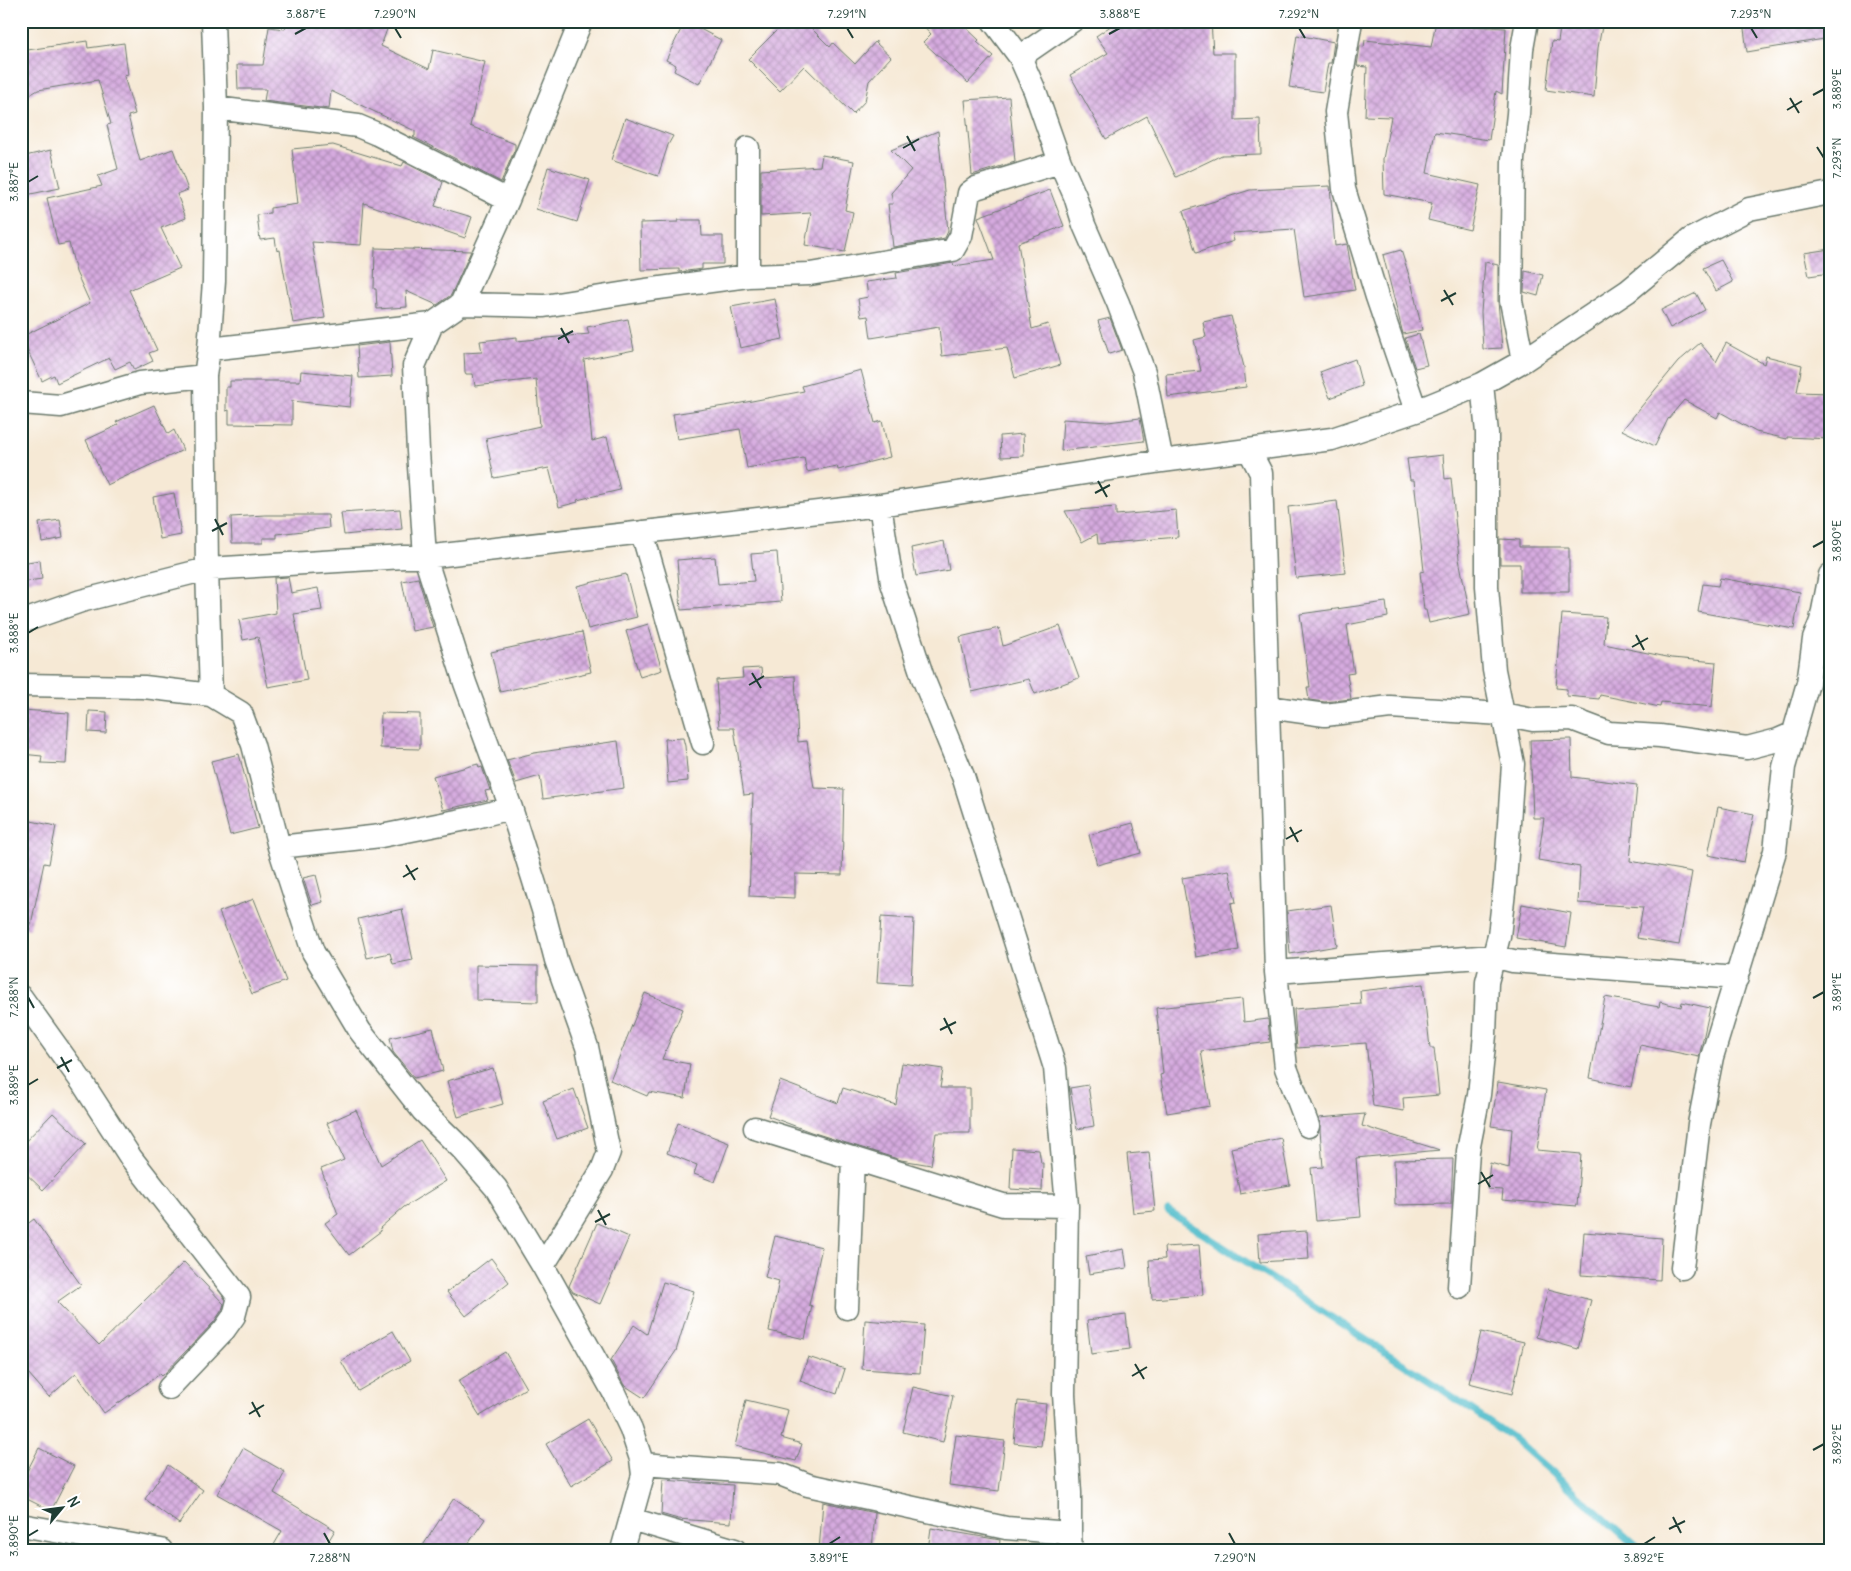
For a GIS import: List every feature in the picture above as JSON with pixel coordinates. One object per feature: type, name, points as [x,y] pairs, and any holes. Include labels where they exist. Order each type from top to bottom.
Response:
[{"type":"street","points":[[211,695],[207,569],[205,376],[214,280],[216,108],[212,21]]},
{"type":"street","points":[[209,349],[432,324],[461,304],[508,200],[581,21]]},
{"type":"street","points":[[993,21],[1020,57],[1035,91],[1060,162],[1075,196],[1084,225],[1118,303],[1144,372],[1162,461]]},
{"type":"street","points":[[1020,57],[1072,21]]},
{"type":"street","points":[[1351,21],[1336,112],[1344,189],[1377,297],[1416,411]]},
{"type":"street","points":[[1523,361],[1511,301],[1513,159],[1522,49],[1527,21]]},
{"type":"street","points":[[216,108],[358,126],[508,200]]},
{"type":"street","points":[[748,148],[748,276]]},
{"type":"street","points":[[461,304],[544,306],[748,276],[810,274],[953,250],[961,236],[970,193],[976,188],[1060,162]]},
{"type":"street","points":[[21,622],[81,601],[207,569],[404,556],[426,557],[880,505],[1162,461],[1332,439],[1416,411],[1482,384],[1523,361],[1628,291],[1691,240],[1748,209],[1830,193]]},
{"type":"street","points":[[432,324],[414,366],[426,557],[465,683],[511,808],[543,910],[556,960],[587,1048],[609,1152],[602,1170],[544,1266]]},
{"type":"street","points":[[21,403],[61,406],[140,383],[205,376]]},
{"type":"street","points":[[1459,1287],[1468,1151],[1479,1095],[1485,1035],[1487,982],[1500,936],[1513,764],[1494,670],[1487,587],[1487,433],[1482,384]]},
{"type":"street","points":[[1249,450],[1261,473],[1276,972],[1286,1068],[1308,1126]]},
{"type":"street","points":[[642,1464],[780,1474],[808,1485],[1070,1541],[1070,1493],[1064,1394],[1068,1206],[1055,1068],[964,776],[923,678],[892,583],[880,505]]},
{"type":"street","points":[[642,532],[704,743]]},
{"type":"street","points":[[1682,1268],[1699,1124],[1712,1057],[1775,851],[1784,767],[1808,683],[1814,639],[1821,621],[1830,576]]},
{"type":"street","points":[[21,685],[144,687],[211,695],[241,713],[253,745],[279,847],[313,952],[360,1031],[423,1111],[464,1151],[496,1188],[544,1266],[614,1393],[631,1429],[642,1464],[643,1475],[622,1550]]},
{"type":"street","points":[[1268,707],[1325,715],[1390,707],[1502,714],[1533,720],[1572,719],[1609,733],[1660,736],[1747,748],[1778,740],[1794,733]]},
{"type":"street","points":[[279,847],[381,836],[472,818],[511,808]]},
{"type":"street","points":[[1276,972],[1493,956],[1514,961],[1737,978]]},
{"type":"street","points":[[21,997],[82,1082],[131,1158],[239,1297],[234,1316],[224,1330],[169,1388]]},
{"type":"street","points":[[755,1128],[1003,1205],[1068,1206]]},
{"type":"street","points":[[847,1308],[853,1158]]},
{"type":"street","points":[[631,1519],[736,1550]]},
{"type":"street","points":[[21,1526],[161,1550]]},
{"type":"building","points":[[287,21],[390,21],[381,46],[429,69],[433,50],[485,62],[470,126],[515,144],[515,149],[501,182],[413,137],[415,136],[415,131],[331,91],[329,109],[264,101],[266,89],[238,89],[237,65],[263,65],[269,27],[285,29]]},
{"type":"building","points":[[685,21],[721,40],[699,84],[674,71],[676,65],[666,60]]},
{"type":"building","points":[[786,21],[804,21],[830,47],[833,43],[855,64],[876,41],[891,57],[869,81],[865,101],[853,114],[804,66],[780,91],[748,59]]},
{"type":"building","points":[[919,21],[959,21],[979,40],[977,42],[993,56],[968,83],[923,42],[931,34]]},
{"type":"building","points":[[1118,21],[1211,21],[1213,53],[1235,53],[1235,120],[1260,119],[1261,154],[1222,155],[1176,177],[1147,116],[1106,139],[1070,75],[1108,53],[1096,36]]},
{"type":"building","points":[[1436,21],[1453,25],[1506,28],[1502,94],[1496,91],[1489,140],[1435,132],[1427,173],[1480,185],[1470,230],[1428,220],[1432,203],[1384,194],[1383,159],[1391,117],[1365,116],[1367,67],[1357,66],[1360,46],[1364,47],[1365,40],[1431,47]]},
{"type":"building","points":[[1561,21],[1603,21],[1598,48],[1594,97],[1546,90],[1552,41],[1558,42]]},
{"type":"building","points":[[1743,21],[1830,21],[1830,38],[1747,52]]},
{"type":"building","points":[[1297,35],[1334,42],[1331,63],[1328,63],[1323,92],[1289,87]]},
{"type":"building","points":[[87,41],[88,48],[124,43],[128,75],[124,76],[135,114],[128,116],[140,161],[173,149],[188,190],[177,194],[186,218],[161,228],[180,268],[129,290],[157,350],[149,353],[153,361],[134,370],[130,362],[115,369],[109,358],[57,383],[54,375],[42,381],[21,337],[90,303],[76,272],[69,243],[58,245],[47,198],[102,186],[98,176],[118,169],[107,125],[111,124],[98,80],[38,90],[21,100],[21,51]]},
{"type":"building","points":[[1009,97],[1015,162],[972,175],[965,100]]},
{"type":"building","points":[[625,118],[673,136],[668,145],[658,176],[611,160]]},
{"type":"building","points":[[938,131],[948,231],[945,238],[893,247],[888,204],[893,204],[891,193],[911,170],[891,150]]},
{"type":"building","points":[[333,145],[402,166],[404,162],[443,182],[435,206],[472,217],[465,238],[364,203],[361,245],[312,242],[325,318],[293,323],[280,250],[277,251],[275,238],[260,240],[257,215],[270,213],[270,208],[298,204],[292,149]]},
{"type":"building","points":[[51,150],[60,188],[21,196],[21,157]]},
{"type":"building","points":[[822,155],[854,161],[845,210],[853,212],[845,252],[805,245],[811,213],[761,216],[761,170],[820,166]]},
{"type":"building","points":[[548,167],[590,180],[577,222],[536,209]]},
{"type":"building","points":[[1330,186],[1335,246],[1347,244],[1355,290],[1304,297],[1294,229],[1232,233],[1234,241],[1196,253],[1183,211],[1250,190]]},
{"type":"building","points":[[1050,190],[1064,226],[1018,243],[1032,329],[1048,324],[1060,365],[1015,378],[1007,348],[942,356],[939,327],[871,338],[868,316],[861,317],[858,299],[868,297],[866,282],[897,278],[896,273],[953,263],[954,266],[994,260],[978,217]]},
{"type":"building","points":[[678,220],[701,220],[702,236],[723,236],[723,264],[702,264],[702,269],[679,272],[679,269],[641,270],[640,223],[678,222]]},
{"type":"building","points":[[375,248],[471,251],[451,295],[437,305],[406,291],[407,307],[377,309],[376,289],[374,289]]},
{"type":"building","points":[[1830,249],[1830,273],[1809,276],[1804,253]]},
{"type":"building","points":[[1401,250],[1412,285],[1422,330],[1403,334],[1383,255]]},
{"type":"building","points":[[1721,260],[1733,282],[1716,291],[1703,268]]},
{"type":"building","points":[[1485,262],[1498,265],[1498,301],[1502,348],[1483,349],[1481,312]]},
{"type":"building","points":[[1525,271],[1543,275],[1538,296],[1524,292]]},
{"type":"building","points":[[1696,293],[1705,310],[1670,328],[1661,310]]},
{"type":"building","points":[[775,299],[783,339],[740,348],[731,307]]},
{"type":"building","points":[[1231,316],[1244,367],[1246,387],[1168,397],[1166,374],[1201,371],[1194,340],[1206,337],[1203,322]]},
{"type":"building","points":[[1110,318],[1122,350],[1109,354],[1098,321]]},
{"type":"building","points":[[628,319],[634,350],[584,360],[592,441],[607,437],[620,490],[577,500],[578,502],[559,507],[549,468],[494,478],[486,438],[540,426],[536,379],[475,386],[473,374],[466,374],[465,372],[464,353],[482,352],[480,341],[517,337],[517,341],[589,334],[587,327]]},
{"type":"building","points":[[1419,334],[1427,365],[1415,368],[1405,338]]},
{"type":"building","points":[[390,342],[392,376],[359,378],[357,346]]},
{"type":"building","points":[[1700,343],[1716,362],[1726,343],[1764,364],[1766,356],[1802,365],[1797,392],[1830,393],[1830,439],[1787,437],[1787,439],[1756,432],[1720,412],[1717,418],[1684,400],[1668,419],[1655,446],[1622,430],[1678,362]]},
{"type":"building","points":[[1355,359],[1362,386],[1330,398],[1320,372]]},
{"type":"building","points":[[861,370],[875,423],[882,421],[890,457],[838,470],[837,466],[807,472],[804,458],[747,468],[740,429],[677,439],[673,414],[804,391],[802,386]]},
{"type":"building","points":[[301,371],[353,376],[350,407],[292,401],[292,425],[229,424],[229,410],[226,411],[226,387],[230,387],[230,381],[300,381]]},
{"type":"building","points":[[154,405],[168,434],[174,430],[183,450],[107,485],[86,440],[118,425],[116,422]]},
{"type":"building","points":[[1140,418],[1144,441],[1061,451],[1063,419],[1108,422]]},
{"type":"building","points":[[1023,434],[1024,456],[1001,457],[1000,436]]},
{"type":"building","points":[[1443,455],[1445,479],[1451,478],[1459,559],[1470,614],[1429,623],[1426,610],[1424,610],[1420,572],[1424,571],[1414,480],[1410,480],[1407,459]]},
{"type":"building","points":[[174,493],[181,535],[160,539],[153,497]]},
{"type":"building","points":[[1337,501],[1346,573],[1296,578],[1288,507]]},
{"type":"building","points":[[1116,507],[1116,515],[1176,510],[1178,537],[1098,544],[1097,534],[1082,542],[1065,511]]},
{"type":"building","points":[[400,509],[402,529],[344,535],[341,513]]},
{"type":"building","points":[[328,515],[329,528],[277,534],[277,538],[263,538],[263,543],[232,543],[231,517]]},
{"type":"building","points":[[60,520],[63,538],[42,542],[39,523]]},
{"type":"building","points":[[1500,539],[1519,540],[1519,547],[1569,547],[1569,592],[1520,592],[1520,564],[1500,564]]},
{"type":"building","points":[[944,541],[949,570],[916,576],[911,548]]},
{"type":"building","points":[[777,552],[781,602],[681,610],[677,560],[715,557],[718,584],[754,581],[751,554]]},
{"type":"building","points":[[40,560],[42,579],[21,582],[21,563]]},
{"type":"building","points":[[626,574],[637,617],[588,629],[577,586]]},
{"type":"building","points":[[288,577],[291,593],[318,588],[322,610],[294,614],[307,680],[268,687],[258,637],[243,640],[239,620],[276,613],[274,578]]},
{"type":"building","points":[[418,578],[433,627],[412,631],[402,581]]},
{"type":"building","points":[[1720,578],[1800,592],[1794,629],[1698,612],[1703,584],[1718,586]]},
{"type":"building","points":[[1386,602],[1388,617],[1347,625],[1354,673],[1347,674],[1351,699],[1325,702],[1309,700],[1307,687],[1310,687],[1300,614]]},
{"type":"building","points":[[1562,614],[1606,617],[1604,644],[1672,658],[1716,662],[1712,707],[1661,702],[1660,707],[1600,695],[1599,699],[1567,696],[1567,689],[1556,688]]},
{"type":"building","points":[[648,624],[662,670],[640,677],[626,631]]},
{"type":"building","points":[[1060,626],[1079,678],[1035,694],[1029,679],[972,692],[960,637],[999,628],[1003,646]]},
{"type":"building","points":[[582,632],[591,672],[500,692],[491,652]]},
{"type":"building","points":[[761,668],[762,678],[795,676],[798,742],[807,741],[814,788],[844,789],[842,875],[795,874],[795,898],[749,896],[753,794],[744,795],[734,728],[719,728],[716,680],[743,678],[742,669]]},
{"type":"building","points":[[21,710],[69,713],[66,764],[41,763],[42,756],[21,754]]},
{"type":"building","points":[[89,711],[107,712],[106,733],[88,732]]},
{"type":"building","points":[[381,713],[420,714],[420,749],[380,748]]},
{"type":"building","points":[[683,738],[688,781],[668,783],[665,739]]},
{"type":"building","points":[[1571,739],[1572,777],[1637,785],[1630,861],[1692,872],[1679,945],[1637,938],[1643,907],[1578,903],[1580,867],[1538,860],[1544,818],[1533,818],[1530,740]]},
{"type":"building","points":[[618,741],[624,788],[543,799],[540,776],[516,783],[507,760],[534,753]]},
{"type":"building","points":[[239,754],[258,828],[230,835],[211,761]]},
{"type":"building","points":[[478,764],[479,768],[482,767],[490,790],[485,791],[488,800],[443,810],[433,776]]},
{"type":"building","points":[[1718,807],[1754,814],[1744,862],[1708,855]]},
{"type":"building","points":[[21,819],[56,826],[49,864],[44,863],[30,929],[21,928]]},
{"type":"building","points":[[1133,823],[1141,853],[1097,865],[1089,835]]},
{"type":"building","points":[[1229,870],[1236,902],[1231,903],[1239,950],[1196,957],[1182,878]]},
{"type":"building","points":[[316,875],[323,902],[312,905],[303,878]]},
{"type":"building","points":[[254,899],[286,981],[252,994],[219,912]]},
{"type":"building","points":[[1522,904],[1571,913],[1566,947],[1516,938]]},
{"type":"building","points":[[1331,905],[1337,946],[1290,954],[1287,911]]},
{"type":"building","points":[[402,909],[413,960],[393,964],[390,953],[367,958],[358,919]]},
{"type":"building","points":[[881,917],[914,919],[911,985],[877,983]]},
{"type":"building","points":[[476,965],[538,966],[538,1002],[476,1000]]},
{"type":"building","points":[[1423,984],[1430,1048],[1434,1048],[1439,1095],[1403,1098],[1404,1111],[1373,1106],[1366,1043],[1297,1048],[1294,1009],[1361,1004],[1360,991]]},
{"type":"building","points":[[645,993],[683,1009],[662,1059],[690,1064],[685,1098],[649,1092],[647,1096],[610,1080]]},
{"type":"building","points":[[1605,997],[1659,1007],[1660,1002],[1681,1007],[1682,1002],[1710,1008],[1699,1057],[1640,1045],[1631,1087],[1590,1078]]},
{"type":"building","points":[[1242,999],[1244,1022],[1268,1019],[1270,1042],[1201,1051],[1210,1106],[1167,1113],[1160,1075],[1163,1074],[1156,1008]]},
{"type":"building","points":[[433,1028],[443,1071],[414,1078],[393,1052],[390,1038]]},
{"type":"building","points":[[902,1063],[943,1069],[940,1088],[970,1088],[970,1133],[936,1133],[931,1165],[901,1160],[811,1132],[768,1116],[780,1081],[838,1103],[843,1088],[896,1105]]},
{"type":"building","points":[[493,1068],[503,1104],[458,1117],[447,1081]]},
{"type":"building","points":[[1498,1082],[1546,1090],[1537,1150],[1581,1154],[1577,1206],[1502,1200],[1503,1190],[1487,1189],[1490,1163],[1509,1168],[1512,1129],[1491,1126]]},
{"type":"building","points":[[1088,1085],[1094,1126],[1077,1129],[1070,1088]]},
{"type":"building","points":[[574,1089],[588,1128],[557,1139],[543,1101]]},
{"type":"building","points":[[356,1110],[381,1165],[420,1140],[446,1181],[404,1207],[380,1228],[381,1231],[349,1255],[325,1223],[338,1214],[321,1169],[344,1160],[327,1123]]},
{"type":"building","points":[[53,1113],[86,1144],[43,1190],[21,1169],[21,1146]]},
{"type":"building","points":[[1365,1114],[1362,1126],[1440,1150],[1356,1158],[1361,1217],[1316,1221],[1311,1168],[1323,1167],[1319,1118]]},
{"type":"building","points":[[678,1123],[729,1143],[715,1182],[694,1174],[697,1165],[667,1153]]},
{"type":"building","points":[[1281,1138],[1290,1185],[1240,1194],[1231,1148]]},
{"type":"building","points":[[1012,1148],[1039,1150],[1041,1163],[1043,1163],[1042,1191],[1010,1189]]},
{"type":"building","points":[[1149,1152],[1155,1211],[1133,1213],[1127,1154]]},
{"type":"building","points":[[1453,1159],[1451,1204],[1395,1205],[1394,1160]]},
{"type":"building","points":[[34,1219],[81,1285],[57,1302],[99,1345],[184,1262],[224,1304],[222,1310],[214,1322],[162,1376],[160,1374],[104,1413],[76,1373],[49,1397],[21,1365],[21,1229]]},
{"type":"building","points":[[597,1223],[629,1237],[600,1304],[573,1292],[569,1286]]},
{"type":"building","points":[[1307,1231],[1309,1259],[1260,1262],[1258,1234]]},
{"type":"building","points":[[1584,1232],[1662,1238],[1660,1280],[1581,1275]]},
{"type":"building","points":[[775,1236],[822,1247],[809,1305],[812,1306],[805,1339],[769,1331],[779,1281],[765,1277]]},
{"type":"building","points":[[1199,1245],[1203,1295],[1152,1299],[1149,1260],[1165,1259],[1164,1247]]},
{"type":"building","points":[[1124,1249],[1127,1268],[1089,1274],[1086,1256]]},
{"type":"building","points":[[491,1258],[509,1282],[466,1316],[447,1292]]},
{"type":"building","points":[[663,1282],[694,1291],[676,1351],[644,1398],[624,1385],[611,1360],[634,1325],[647,1334]]},
{"type":"building","points":[[1548,1289],[1591,1300],[1578,1349],[1536,1337]]},
{"type":"building","points":[[1126,1315],[1130,1349],[1091,1354],[1087,1320]]},
{"type":"building","points":[[865,1320],[924,1325],[920,1373],[862,1369]]},
{"type":"building","points":[[393,1331],[410,1361],[358,1391],[341,1361]]},
{"type":"building","points":[[1481,1332],[1524,1342],[1512,1394],[1469,1383]]},
{"type":"building","points":[[505,1352],[526,1388],[480,1416],[458,1381]]},
{"type":"building","points":[[808,1357],[845,1369],[837,1394],[800,1381]]},
{"type":"building","points":[[913,1387],[953,1396],[943,1442],[903,1432]]},
{"type":"building","points":[[746,1400],[788,1410],[781,1438],[802,1444],[796,1461],[735,1446]]},
{"type":"building","points":[[1018,1401],[1046,1404],[1041,1446],[1014,1443]]},
{"type":"building","points":[[588,1419],[613,1461],[571,1486],[546,1444]]},
{"type":"building","points":[[956,1435],[1005,1441],[999,1491],[949,1485]]},
{"type":"building","points":[[39,1448],[74,1466],[51,1511],[21,1496],[21,1483]]},
{"type":"building","points":[[243,1448],[285,1472],[274,1493],[335,1530],[323,1550],[271,1550],[282,1531],[217,1494]]},
{"type":"building","points":[[168,1465],[203,1490],[179,1524],[145,1499]]},
{"type":"building","points":[[663,1480],[733,1485],[731,1523],[678,1519],[661,1514]]},
{"type":"building","points":[[454,1498],[485,1519],[464,1550],[420,1550]]},
{"type":"building","points":[[823,1502],[875,1513],[872,1550],[819,1550]]},
{"type":"building","points":[[931,1528],[1000,1540],[999,1550],[928,1550]]},
{"type":"waterway","points":[[1168,1211],[1437,1386],[1513,1438],[1640,1550]]}]
